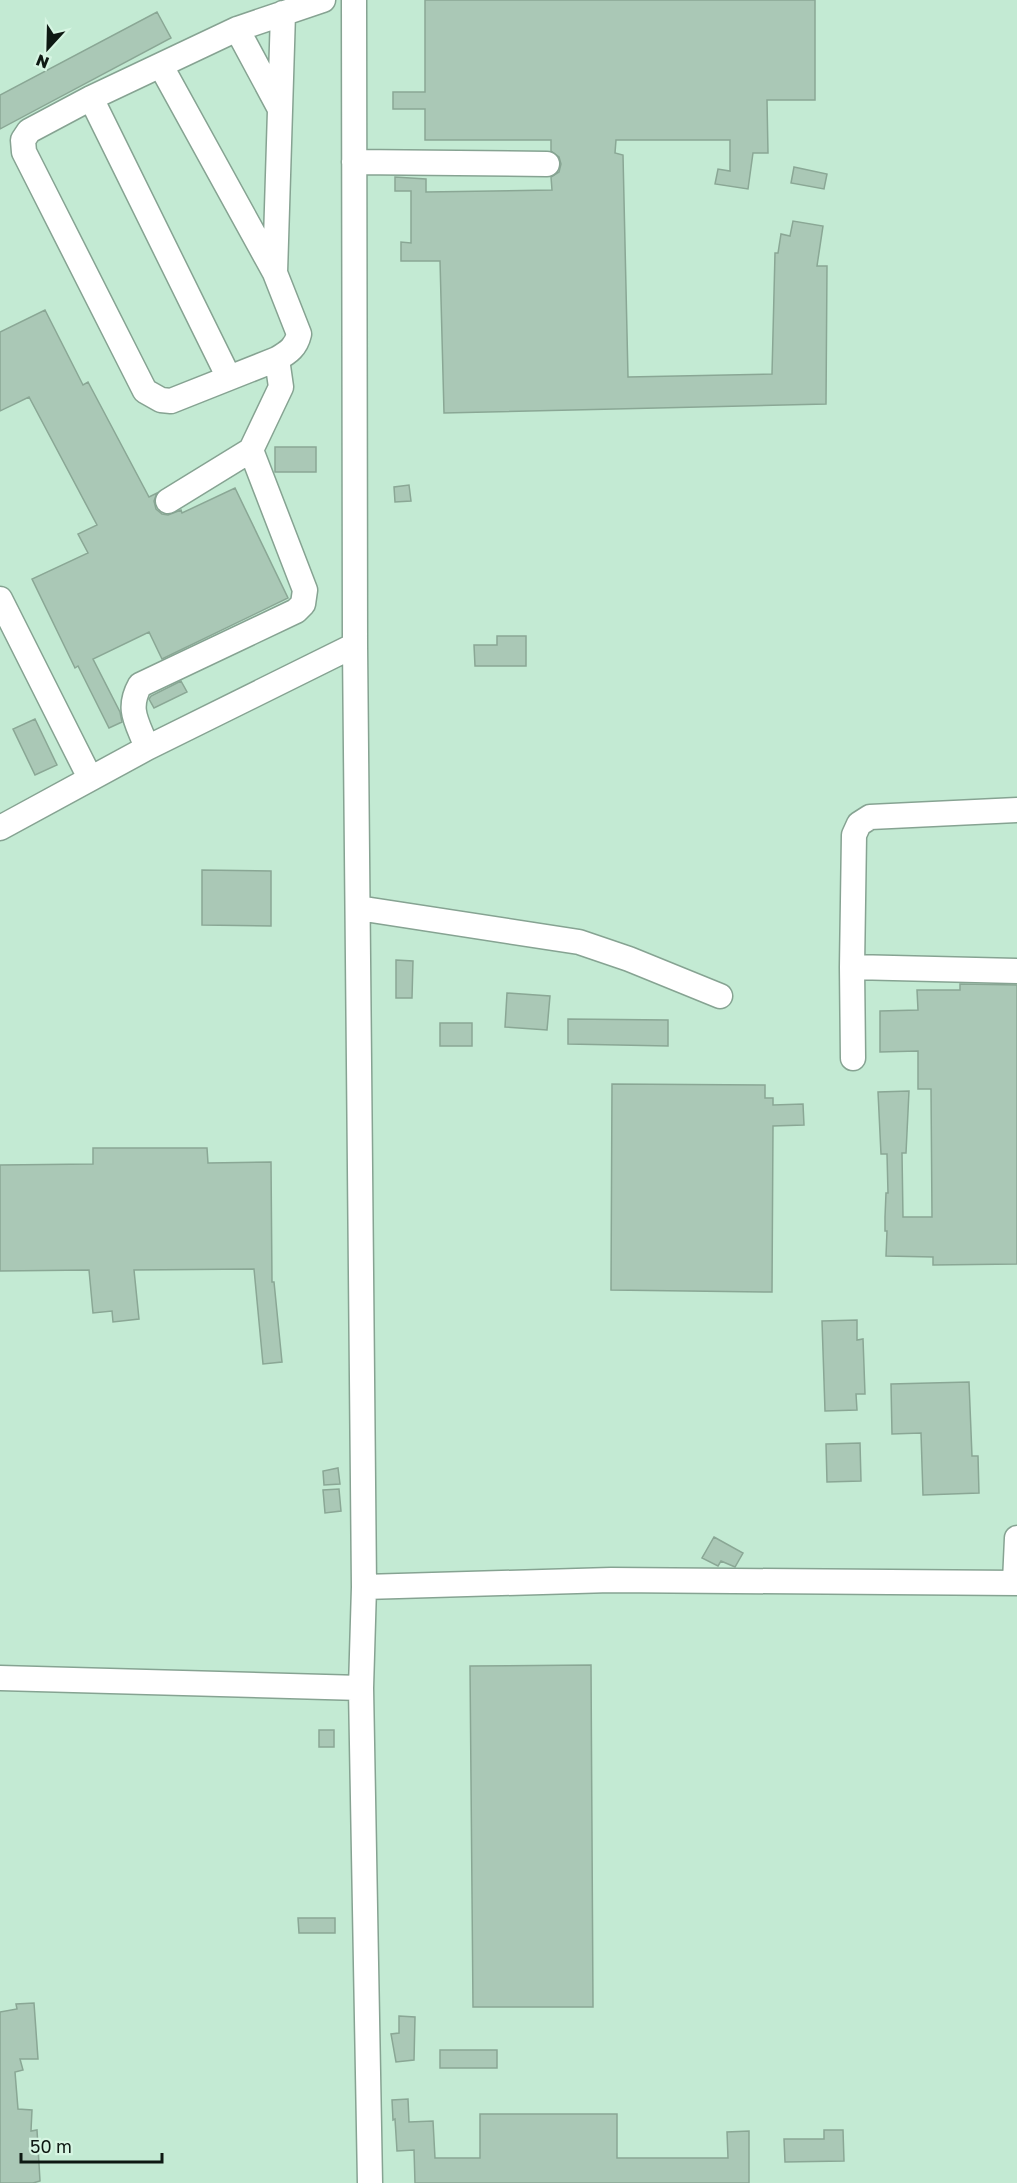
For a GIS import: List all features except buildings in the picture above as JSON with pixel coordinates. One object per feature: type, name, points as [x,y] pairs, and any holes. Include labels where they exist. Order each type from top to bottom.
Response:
[{"type":"street","points":[[161,66],[276,273],[299,334],[291,350],[278,359],[171,401],[161,400],[145,391],[24,152],[23,140],[29,131],[91,98],[237,29],[323,0]]},
{"type":"street","points":[[354,0],[355,645],[364,1587],[361,1688],[370,2183]]},
{"type":"street","points":[[276,273],[284,13]]},
{"type":"street","points":[[237,29],[280,110]]},
{"type":"street","points":[[91,98],[229,378]]},
{"type":"street","points":[[354,162],[547,164]]},
{"type":"street","points":[[168,501],[251,450],[281,387],[278,359]]},
{"type":"street","points":[[147,748],[132,708],[134,696],[140,685],[296,611],[303,604],[305,590],[251,450]]},
{"type":"street","points":[[0,599],[90,778]]},
{"type":"street","points":[[0,828],[147,748],[355,645]]},
{"type":"street","points":[[854,1058],[852,967],[854,835],[859,824],[870,817],[1017,810]]},
{"type":"street","points":[[358,908],[579,942],[629,959],[720,996]]},
{"type":"street","points":[[852,967],[1017,970]]},
{"type":"street","points":[[364,1587],[611,1580],[1016,1582],[1017,1538]]},
{"type":"street","points":[[0,1678],[361,1688]]},
{"type":"shaded area","points":[[0,0],[1017,0],[1017,2183],[0,2183]]}]
